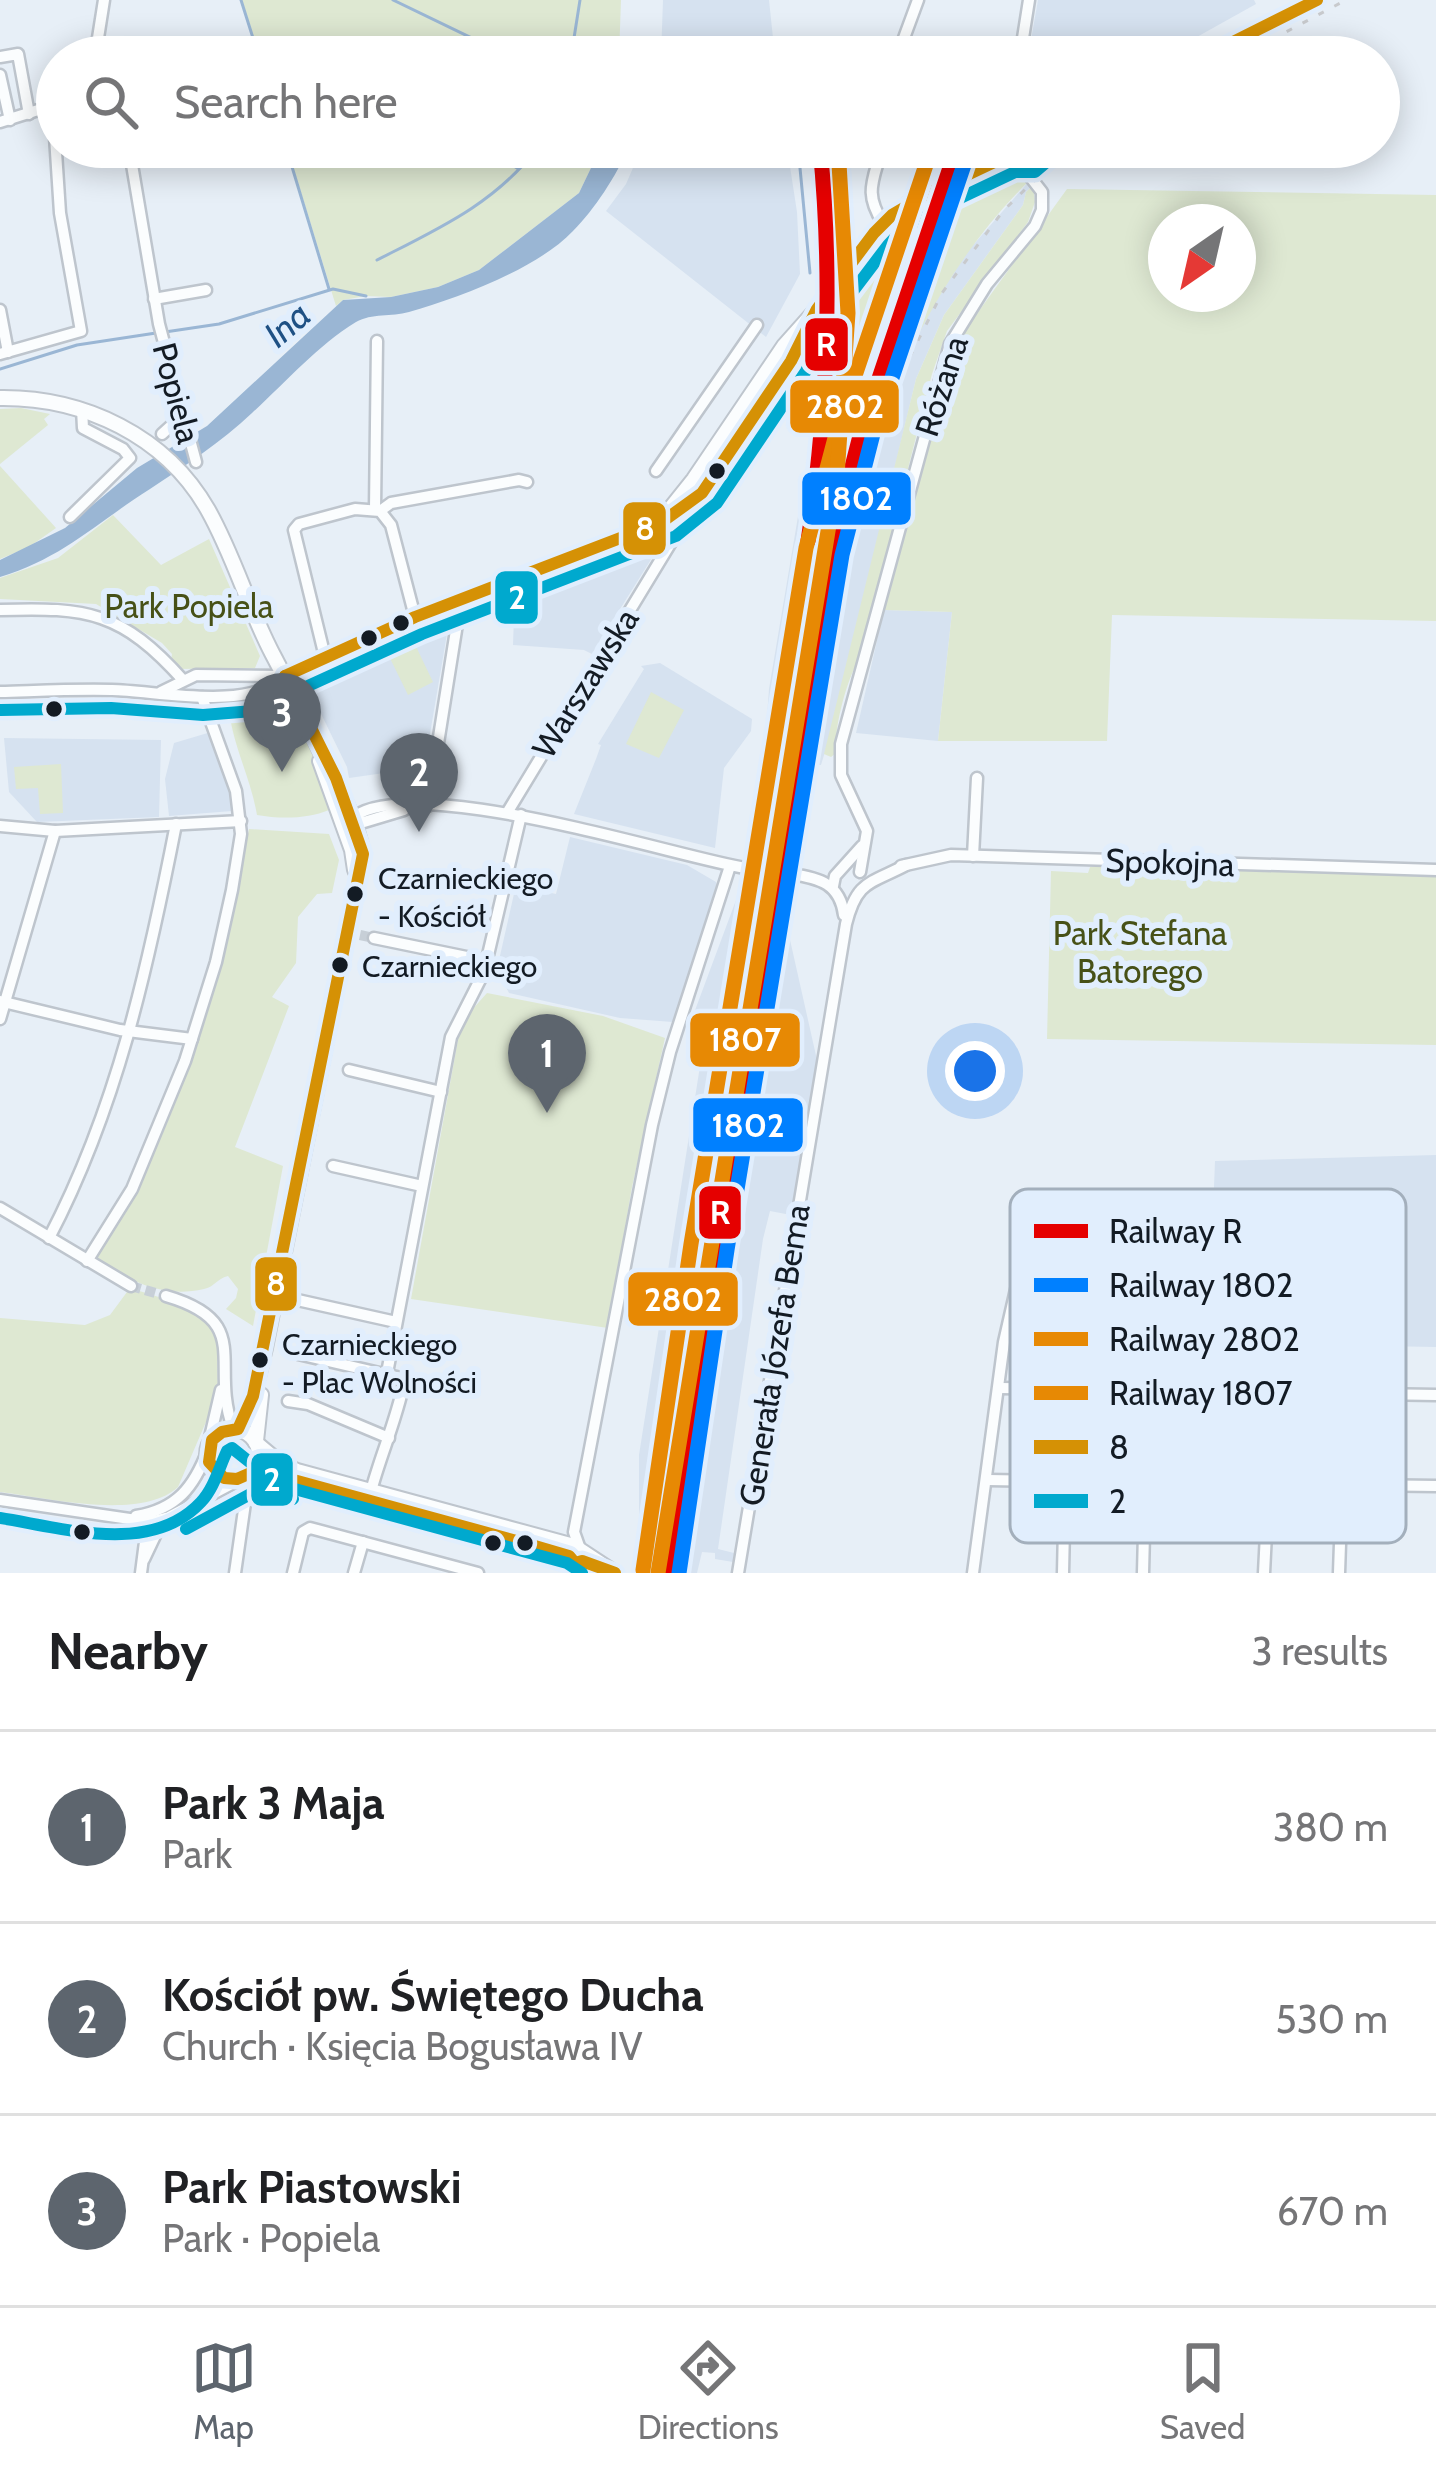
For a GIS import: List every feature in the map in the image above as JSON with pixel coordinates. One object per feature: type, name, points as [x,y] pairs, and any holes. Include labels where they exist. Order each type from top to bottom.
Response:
[{"type":"main road","points":[[1245,36],[1317,0]]},
{"type":"main road","points":[[285,676],[461,599],[670,522],[698,490],[818,309],[883,223],[983,168]]},
{"type":"main road","name":"Popiela","points":[[0,398],[50,401],[82,409],[155,439],[207,508],[317,744],[346,826]]},
{"type":"main road","points":[[339,801],[367,809]]},
{"type":"main road","points":[[247,1475],[259,1456],[256,1442],[274,1399],[275,1295],[353,934],[356,875],[362,854],[346,826]]},
{"type":"main road","points":[[346,826],[356,875]]},
{"type":"main road","points":[[236,1429],[250,1409],[273,1350]]},
{"type":"main road","points":[[578,1560],[247,1475],[215,1474],[208,1448],[220,1432],[236,1429],[289,1468],[370,1491],[578,1560],[615,1573]]},
{"type":"street","points":[[98,36],[104,0]]},
{"type":"street","points":[[905,36],[918,0]]},
{"type":"street","points":[[1023,36],[1029,0]]},
{"type":"street","points":[[0,57],[18,54],[29,115]]},
{"type":"street","points":[[0,75],[5,121],[36,112]]},
{"type":"street","points":[[0,310],[4,353],[81,331],[60,213],[58,168]]},
{"type":"street","name":"Popiela","points":[[132,168],[159,324],[196,462]]},
{"type":"street","points":[[876,168],[869,193],[883,223]]},
{"type":"street","name":"Różana","points":[[867,832],[841,775],[841,744],[950,344],[1042,210],[1042,192],[1030,168]]},
{"type":"street","points":[[154,299],[206,290]]},
{"type":"street","points":[[656,471],[757,325]]},
{"type":"street","points":[[376,341],[377,510],[391,525],[416,617]]},
{"type":"street","points":[[70,518],[130,458],[123,448],[83,428],[82,409]]},
{"type":"street","points":[[155,439],[183,416]]},
{"type":"street","points":[[325,657],[296,526],[355,509],[377,510],[391,503],[527,482]]},
{"type":"street","name":"Warszawska","points":[[507,813],[670,522]]},
{"type":"street","points":[[427,806],[461,599]]},
{"type":"street","points":[[0,610],[65,609],[93,614],[153,646],[183,680]]},
{"type":"street","points":[[160,692],[209,674],[285,676]]},
{"type":"street","points":[[0,692],[160,692],[202,698],[270,688],[285,676]]},
{"type":"street","points":[[87,1261],[142,1167],[192,1039],[225,920],[241,821],[232,774],[202,698]]},
{"type":"street","points":[[973,856],[977,778]]},
{"type":"street","points":[[346,826],[427,806]]},
{"type":"street","points":[[346,826],[367,809],[427,806],[507,813],[745,868]]},
{"type":"street","points":[[386,1373],[451,1037],[478,986],[525,816]]},
{"type":"street","points":[[362,854],[370,830],[383,817]]},
{"type":"street","points":[[0,826],[55,831],[241,821]]},
{"type":"street","points":[[49,1238],[106,1107],[131,1030],[176,824]]},
{"type":"street","points":[[0,1018],[55,831]]},
{"type":"street","points":[[837,890],[842,870],[867,832]]},
{"type":"street","points":[[859,881],[867,832]]},
{"type":"street","name":"Spokojna","points":[[859,881],[951,855],[1436,870]]},
{"type":"street","points":[[578,1560],[574,1532],[647,1144],[675,1036],[730,866]]},
{"type":"street","points":[[842,870],[859,881],[837,890],[797,875],[842,870]]},
{"type":"street","name":"Generała Józefa Bema","points":[[738,1573],[846,924],[859,881]]},
{"type":"street","name":"Generała Józefa Bema","points":[[837,890],[846,924]]},
{"type":"street","points":[[374,938],[486,961]]},
{"type":"street","points":[[3,1001],[192,1039]]},
{"type":"street","points":[[349,1070],[441,1092]]},
{"type":"street","points":[[333,1166],[422,1186]]},
{"type":"street","points":[[0,1208],[131,1286]]},
{"type":"street","points":[[275,1295],[396,1322]]},
{"type":"street","points":[[166,1296],[210,1315],[223,1339],[227,1413],[236,1429]]},
{"type":"street","points":[[973,1573],[1010,1316]]},
{"type":"street","points":[[298,1354],[386,1373],[404,1383],[370,1491]]},
{"type":"street","points":[[141,1573],[163,1519],[195,1480],[208,1448],[224,1375]]},
{"type":"street","points":[[1000,1388],[1010,1388]]},
{"type":"street","points":[[1406,1395],[1436,1395]]},
{"type":"street","points":[[274,1399],[308,1404],[389,1438]]},
{"type":"street","points":[[0,1500],[141,1522],[163,1519],[247,1475]]},
{"type":"street","points":[[235,1573],[247,1475]]},
{"type":"street","points":[[988,1480],[1010,1480]]},
{"type":"street","points":[[1406,1486],[1436,1486]]},
{"type":"street","points":[[126,1517],[159,1511],[182,1498]]},
{"type":"street","points":[[141,1522],[144,1559]]},
{"type":"street","points":[[292,1573],[303,1532],[310,1528],[478,1573]]},
{"type":"street","points":[[354,1573],[363,1542]]},
{"type":"street","points":[[1063,1573],[1064,1543]]},
{"type":"street","points":[[1143,1573],[1144,1543]]},
{"type":"street","points":[[1264,1573],[1265,1543]]},
{"type":"street","points":[[1339,1573],[1340,1543]]},
{"type":"shaded area","points":[[663,0],[769,0],[773,36],[662,36]]},
{"type":"shaded area","points":[[1038,0],[1254,0],[1256,4],[1199,36],[1032,36]]},
{"type":"shaded area","points":[[633,168],[790,168],[800,274],[766,337],[606,211]]},
{"type":"shaded area","points":[[1030,180],[1033,185],[1023,205],[944,315],[916,379],[832,729],[821,765],[817,765],[794,857],[784,913],[817,1060],[791,1215],[770,1211],[763,1239],[718,1549],[734,1553],[733,1562],[702,1552],[697,1573],[632,1573],[639,1546],[639,1455],[708,1015],[694,1013],[742,884],[765,745],[769,689],[810,445],[820,415],[827,304],[839,288],[843,320],[827,478],[835,481],[929,200],[944,199],[871,414],[960,260]]},
{"type":"shaded area","points":[[644,538],[655,553],[592,654],[513,645],[515,587]]},
{"type":"shaded area","points":[[884,610],[952,612],[938,741],[856,733]]},
{"type":"shaded area","points":[[442,616],[447,634],[424,769],[419,774],[398,771],[349,778],[306,683]]},
{"type":"shaded area","points":[[660,663],[752,719],[751,731],[724,768],[715,848],[574,814],[598,744],[644,669],[641,666]]},
{"type":"shaded area","points":[[211,732],[231,787],[232,811],[169,816],[165,779],[174,743]]},
{"type":"shaded area","points":[[4,738],[161,740],[159,817],[37,822],[9,792]]},
{"type":"shaded area","points":[[570,837],[687,865],[716,882],[718,891],[673,1022],[620,1018],[509,993],[497,969],[516,885],[556,894]]},
{"type":"shaded area","points":[[1436,1155],[1436,1347],[1406,1346],[1406,1189],[1214,1189],[1215,1161]]},
{"type":"green space","points":[[242,0],[621,0],[620,36],[253,36]]},
{"type":"green space","points":[[293,168],[591,168],[579,193],[479,270],[438,287],[343,300],[336,306]]},
{"type":"green space","points":[[994,168],[1016,168],[1030,180],[961,262],[925,322],[879,418],[871,415],[946,191]]},
{"type":"green space","points":[[1033,185],[1035,202],[1028,222],[947,331],[860,658],[842,704],[837,752],[831,757],[824,754],[916,379],[944,315]]},
{"type":"green space","points":[[1067,189],[1436,195],[1436,621],[1112,615],[1107,741],[938,741],[952,612],[884,610],[955,344]]},
{"type":"green space","points":[[929,201],[881,333],[836,482],[827,478],[843,320],[838,287],[884,233]]},
{"type":"green space","points":[[0,409],[50,414],[44,419],[48,425],[0,464]]},
{"type":"green space","points":[[0,466],[56,528],[0,559]]},
{"type":"green space","name":"Park Popiela","points":[[113,515],[161,565],[209,539],[260,656],[255,668],[177,669],[162,643],[96,604],[0,599],[0,578],[58,558]]},
{"type":"green space","points":[[410,634],[433,682],[408,695],[384,646]]},
{"type":"green space","points":[[651,692],[684,710],[659,758],[626,744]]},
{"type":"green space","points":[[250,699],[270,704],[298,725],[313,755],[329,810],[294,817],[257,815],[229,710],[220,706],[212,715],[208,704]]},
{"type":"green space","points":[[61,764],[63,813],[40,814],[38,788],[16,789],[14,767]]},
{"type":"green space","points":[[249,829],[329,834],[339,860],[332,893],[317,894],[298,917],[296,963],[272,997],[289,1006],[235,1147],[283,1166],[253,1326],[226,1309],[238,1289],[228,1276],[204,1289],[174,1291],[133,1280],[94,1259],[125,1211],[173,1107],[209,997]]},
{"type":"green space","name":"Park Stefana Batorego","points":[[1133,863],[1436,877],[1436,1045],[1047,1039],[1051,871],[1088,873],[1090,867]]},
{"type":"green space","points":[[487,993],[603,1016],[665,1038],[632,1187],[608,1328],[411,1299],[459,1034]]},
{"type":"green space","points":[[130,1288],[184,1305],[213,1326],[217,1340],[218,1394],[178,1487],[162,1497],[118,1505],[0,1492],[0,1318],[85,1325],[110,1315]]},
{"type":"water","points":[[591,168],[618,168],[581,222],[539,258],[473,290],[409,312],[356,322],[202,453],[61,550],[0,577],[0,560],[65,528],[137,468],[207,426],[343,300],[438,287],[479,270],[579,193]]},
{"type":"waterway","points":[[241,0],[252,36]]},
{"type":"waterway","points":[[393,0],[468,36]]},
{"type":"waterway","points":[[574,36],[580,0]]},
{"type":"waterway","points":[[292,168],[329,289]]},
{"type":"waterway","points":[[377,260],[485,199],[521,168]]},
{"type":"waterway","points":[[800,168],[810,273]]},
{"type":"waterway","name":"Ina","points":[[165,332],[219,324],[333,289],[366,296]]},
{"type":"waterway","points":[[0,369],[77,345],[156,333]]},
{"type":"tunnel","points":[[745,868],[791,874]]},
{"type":"tunnel","points":[[360,935],[374,938]]},
{"type":"tunnel","points":[[131,1286],[166,1296]]},
{"type":"railway","points":[[1278,36],[1346,0]]},
{"type":"railway","points":[[682,1573],[753,1044],[826,599],[845,515],[891,394],[942,293],[1003,211],[1049,168]]},
{"type":"rail line","name":"R","points":[[808,541],[826,344],[821,168]]},
{"type":"rail line","name":"1807","points":[[658,1573],[837,476],[848,313],[839,168]]},
{"type":"rail line","name":"2802","points":[[643,1570],[691,1244],[806,548],[839,423],[925,168]]},
{"type":"rail line","name":"R","points":[[666,1573],[709,1280],[830,552],[861,432],[950,168]]},
{"type":"rail line","name":"1802","points":[[679,1573],[727,1250],[842,555],[873,434],[963,168]]},
{"type":"transit line","name":"8","points":[[1245,36],[1317,0]]},
{"type":"transit line","name":"8","points":[[285,676],[415,617],[662,522],[702,493],[791,361],[817,309],[874,233],[892,215],[982,168]]},
{"type":"transit line","name":"2","points":[[1,710],[111,708],[203,715],[253,711],[422,634],[676,536],[717,503],[806,371],[832,319],[903,229],[1015,172],[1040,168]]},
{"type":"transit line","name":"8","points":[[285,676],[336,778],[363,854],[253,1396],[238,1429],[212,1440],[209,1462],[224,1478],[237,1479],[253,1472],[290,1479],[535,1546],[615,1573]]},
{"type":"transit line","name":"2","points":[[0,1518],[105,1534],[157,1529],[181,1519],[201,1502],[232,1448],[271,1479],[291,1488],[567,1563],[582,1573]]},
{"type":"transit line","name":"2","points":[[186,1529],[256,1491],[293,1499]]},
{"type":"place","name":"Park Piastowski","points":[[282,772]]},
{"type":"place","name":"Kościół pw. Świętego Ducha","points":[[419,832]]},
{"type":"place","name":"Czarnieckiego - Kościół","points":[[355,894]]},
{"type":"place","name":"Czarnieckiego","points":[[340,965]]},
{"type":"place","name":"Park 3 Maja","points":[[547,1113]]},
{"type":"place","name":"Czarnieckiego - Plac Wolności","points":[[260,1360]]}]
